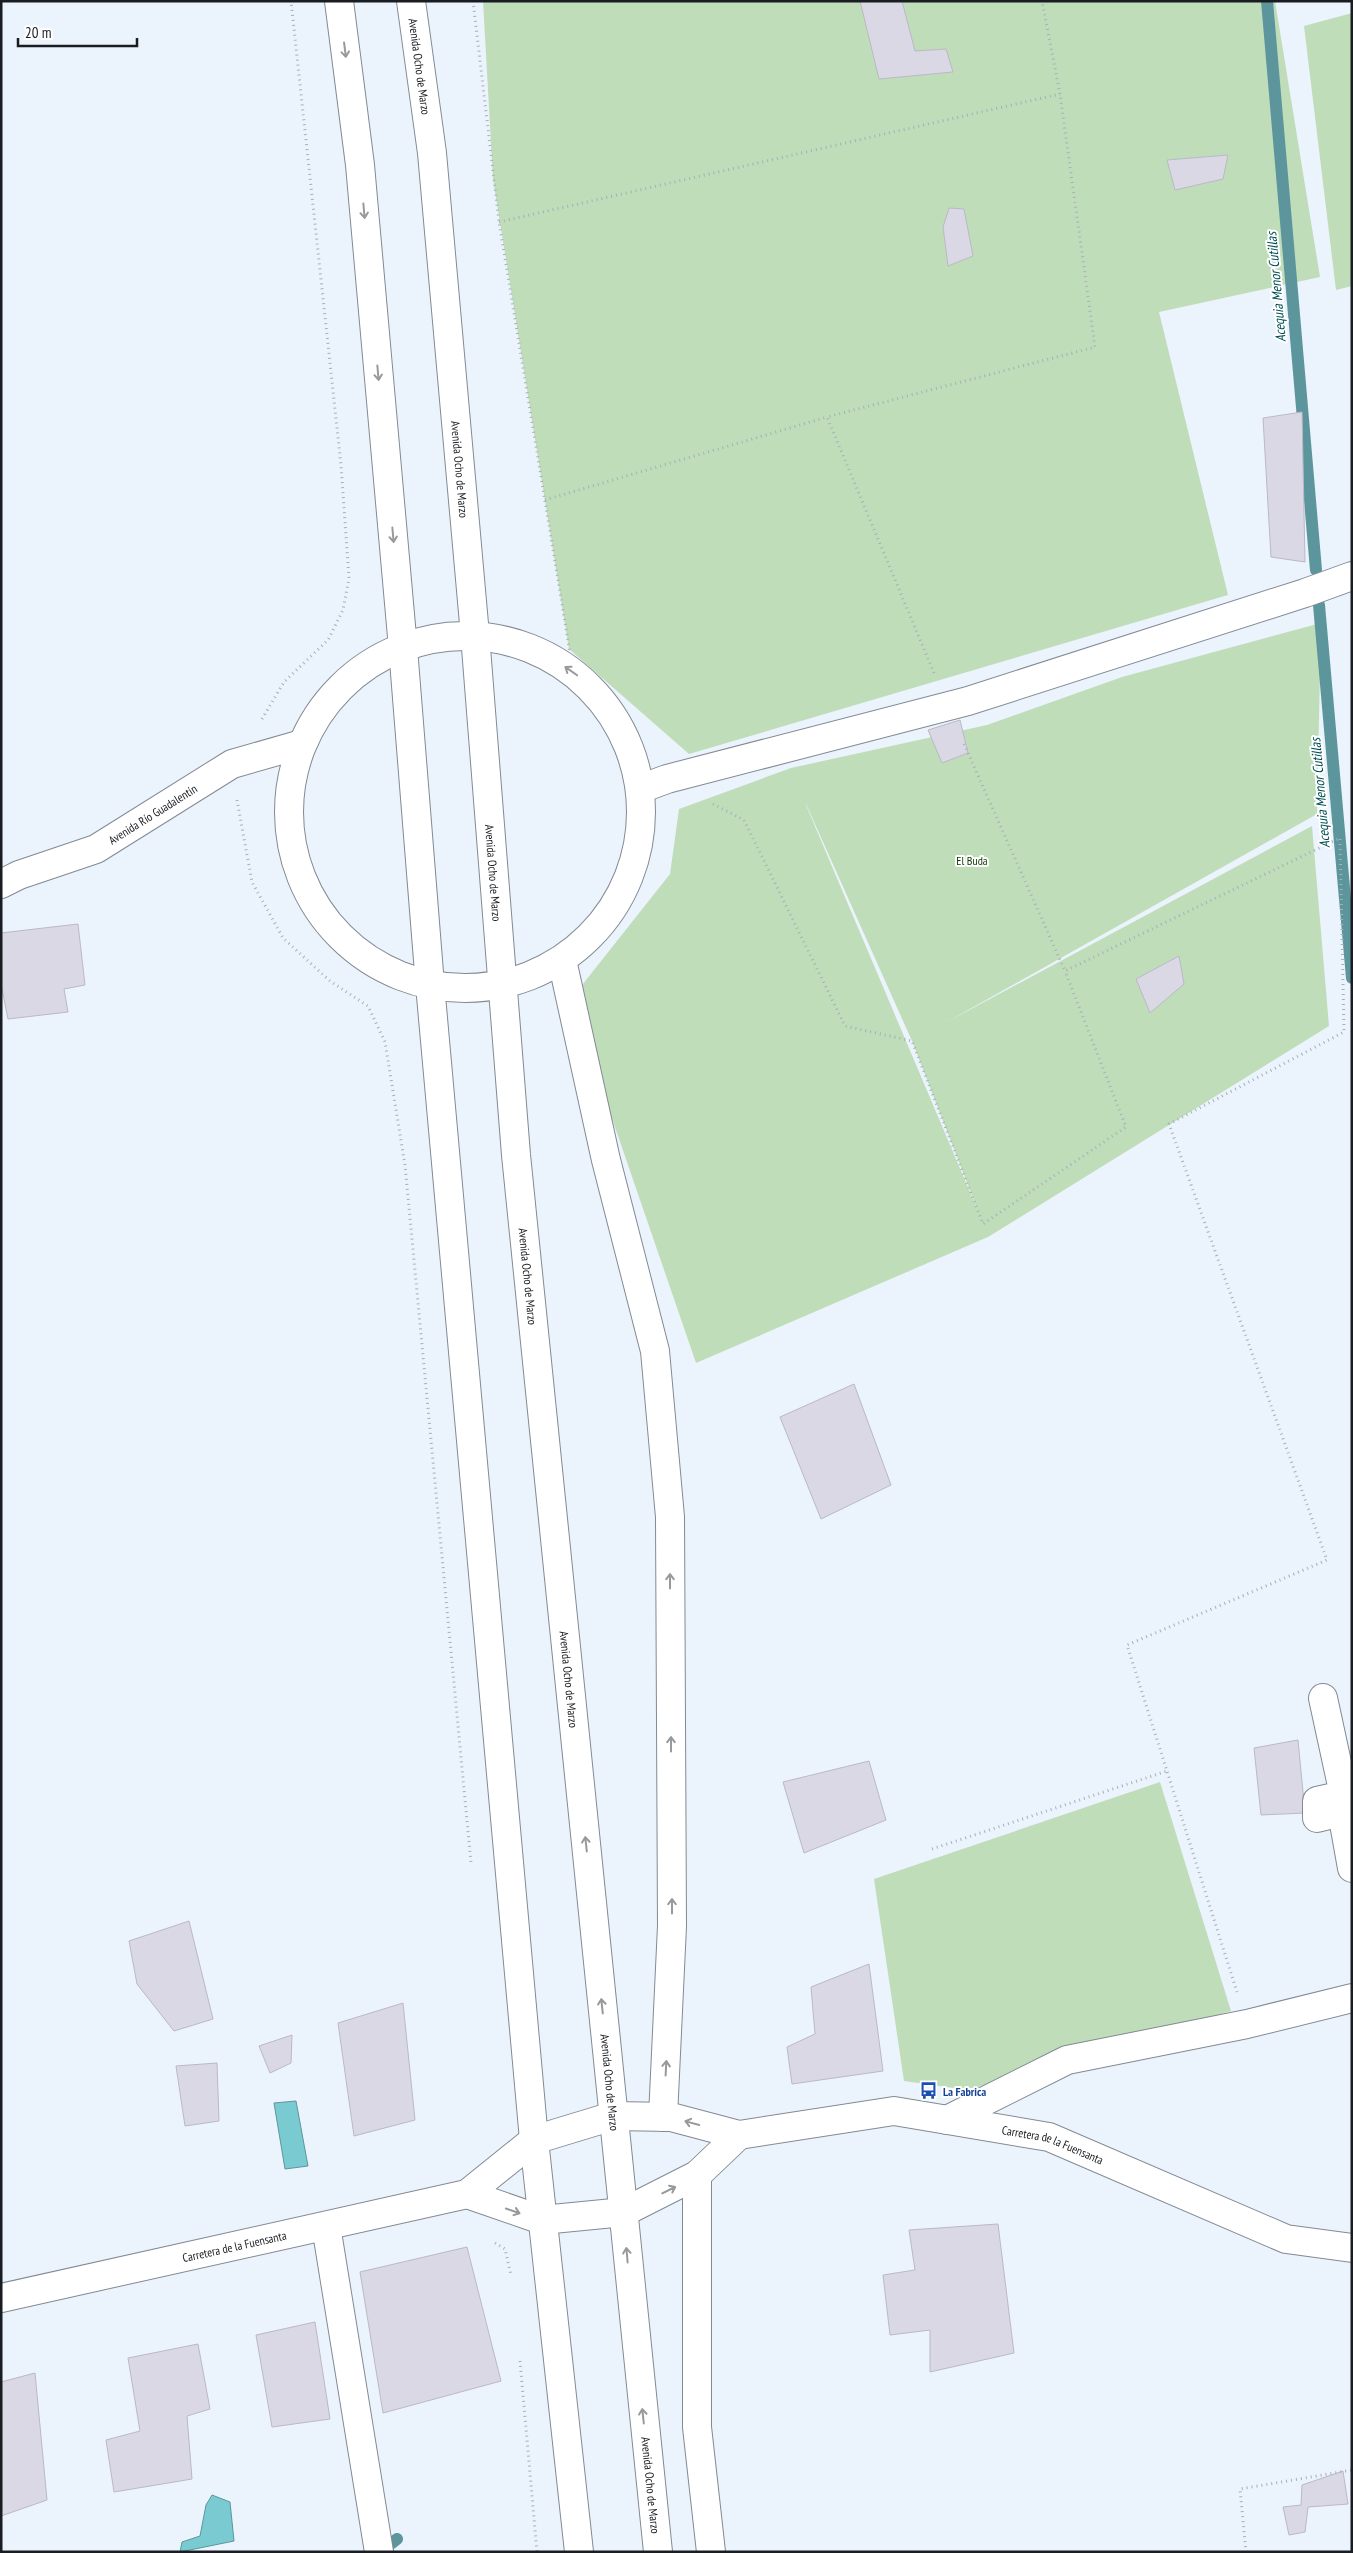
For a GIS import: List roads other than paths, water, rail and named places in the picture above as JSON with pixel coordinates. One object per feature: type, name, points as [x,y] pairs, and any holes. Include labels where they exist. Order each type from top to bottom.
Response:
[{"type":"main road","points":[[339,1],[360,165],[404,648],[430,985],[534,2140],[579,2552]]},
{"type":"main road","name":"Avenida Ocho de Marzo","points":[[411,1],[433,163],[505,985],[516,1155],[624,2212],[636,2356],[658,2552]]},
{"type":"main road","points":[[640,789],[667,779],[948,706],[1305,593],[1352,576]]},
{"type":"main road","points":[[475,635],[522,644],[573,671],[605,704],[628,744],[640,789],[640,838],[626,885],[599,928],[562,960],[532,976],[505,985],[464,989],[430,985],[381,967],[340,936],[309,895],[292,846],[290,795],[302,744],[324,705],[357,672],[404,648],[430,638],[475,635]]},
{"type":"main road","name":"Avenida Río Guadalentín","points":[[1,884],[19,875],[96,849],[232,764],[302,744]]},
{"type":"main road","points":[[562,960],[606,1160],[655,1351],[670,1517],[672,1926],[663,2117]]},
{"type":"main road","points":[[1323,1698],[1344,1796],[1317,1801],[1317,1818],[1342,1812],[1352,1868]]},
{"type":"main road","points":[[947,2120],[1067,2060],[1247,2024],[1352,1998]]},
{"type":"main road","name":"Carretera de la Fuensanta","points":[[739,2135],[894,2111],[1049,2138],[1286,2239],[1352,2248]]},
{"type":"main road","points":[[467,2194],[534,2140],[614,2116],[663,2117],[739,2135]]},
{"type":"main road","points":[[467,2194],[542,2220],[624,2212],[697,2176],[739,2135]]},
{"type":"main road","points":[[697,2176],[696,2427],[711,2552]]},
{"type":"main road","name":"Carretera de la Fuensanta","points":[[1,2298],[467,2194]]},
{"type":"main road","points":[[326,2226],[379,2552]]},
{"type":"water","points":[[296,2101],[308,2166],[285,2169],[274,2103]]},
{"type":"water","points":[[212,2495],[230,2502],[234,2541],[180,2552],[182,2542],[200,2536],[206,2505]]},
{"type":"waterway","name":"Acequia Menor Cutillas","points":[[1267,1],[1316,570]]},
{"type":"waterway","name":"Acequia Menor Cutillas","points":[[1319,605],[1352,978]]},
{"type":"waterway","points":[[380,2552],[397,2539]]},
{"type":"place","name":"La Fabrica","points":[[929,2091]]},
{"type":"park label","name":"El Buda","points":[[972,860]]}]
